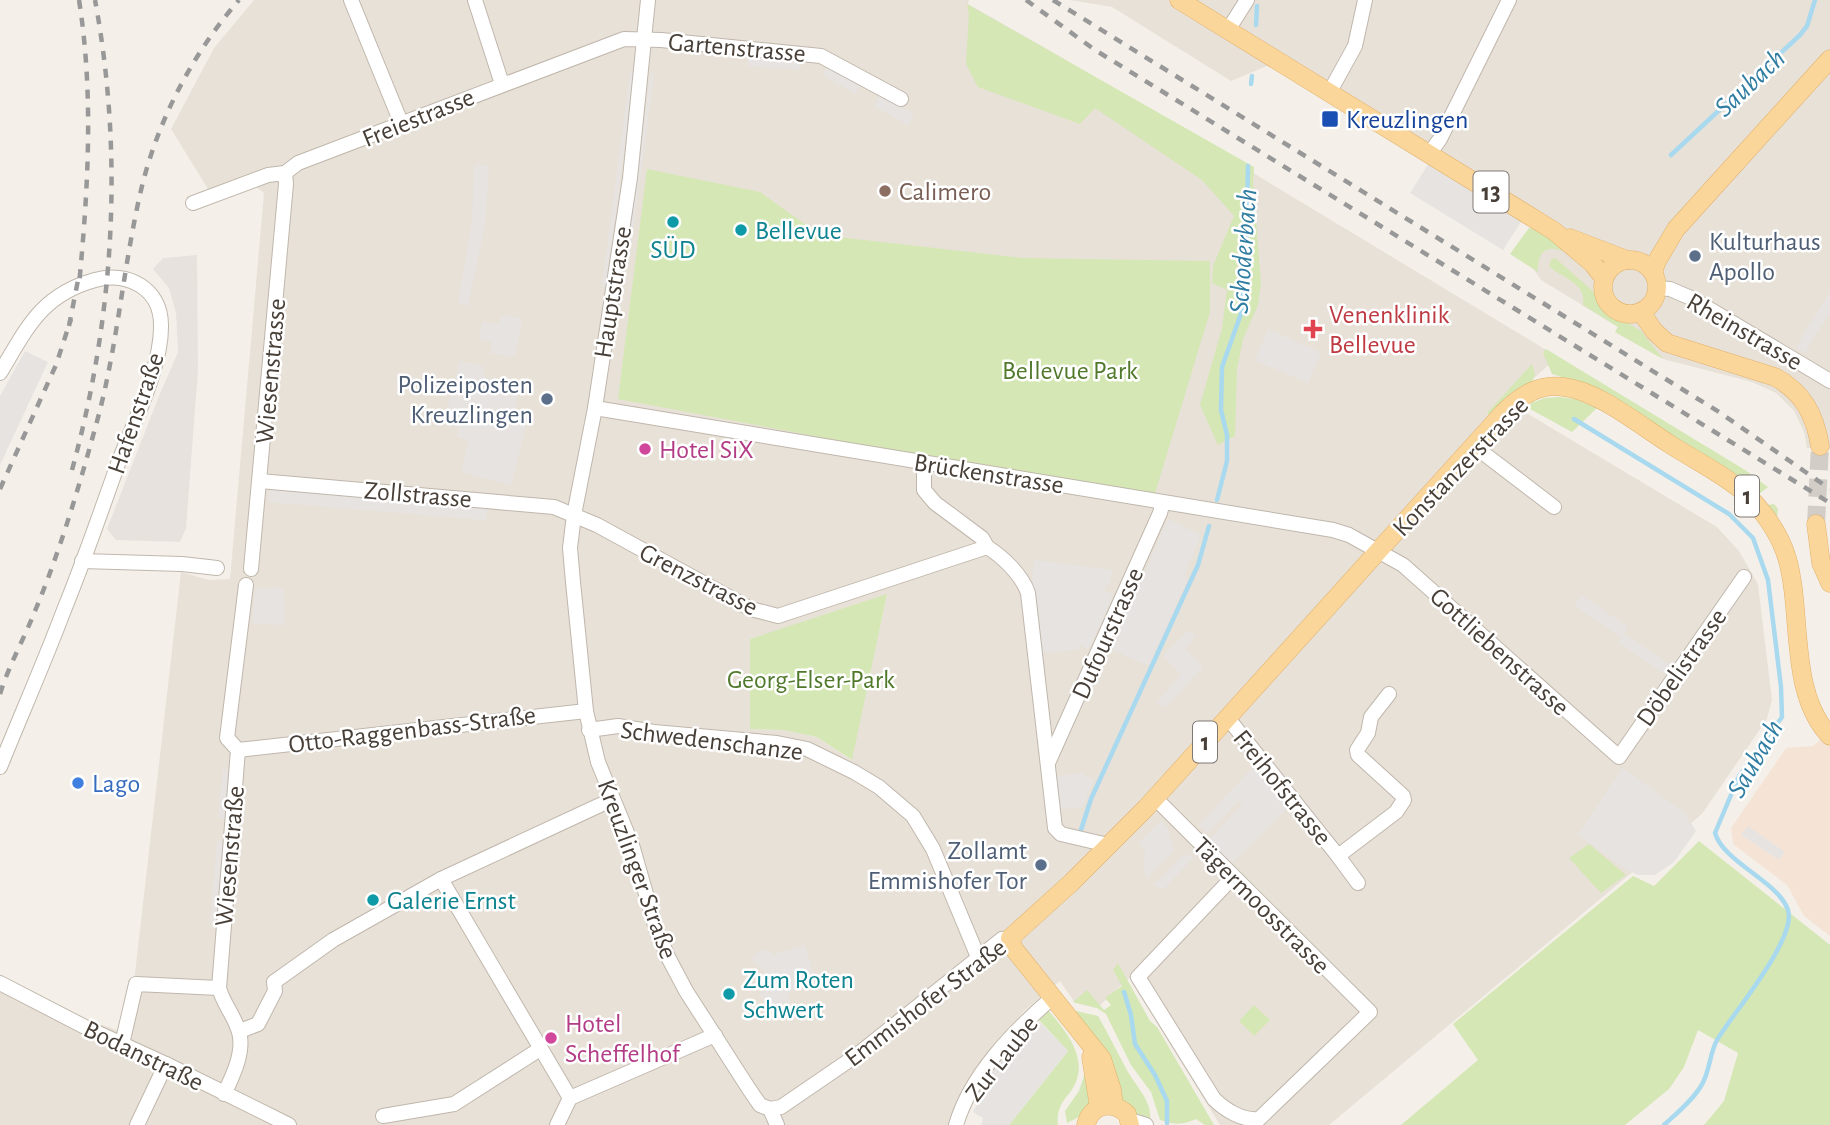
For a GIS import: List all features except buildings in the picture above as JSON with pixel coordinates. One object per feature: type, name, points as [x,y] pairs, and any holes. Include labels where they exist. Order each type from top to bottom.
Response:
[{"type":"main road","name":"13","points":[[1179,0],[1232,26],[1329,93],[1554,231],[1592,263],[1604,278]]},
{"type":"main road","points":[[1676,229],[1664,233],[1631,260],[1615,264],[1604,278],[1603,292],[1611,306],[1625,314],[1641,312],[1652,302],[1657,261],[1676,229],[1830,59]]},
{"type":"main road","name":"13","points":[[1554,231],[1631,260]]},
{"type":"main road","points":[[1631,260],[1645,264],[1655,280]]},
{"type":"main road","points":[[1641,312],[1654,331],[1667,343],[1775,377],[1788,385],[1811,411],[1820,446]]},
{"type":"main road","name":"Konstanzerstrasse","points":[[1072,882],[1154,798],[1519,398],[1546,387],[1565,387],[1605,404],[1747,495],[1773,527],[1787,558],[1804,680],[1812,708],[1830,736]]},
{"type":"main road","points":[[1816,524],[1821,563],[1830,583]]},
{"type":"main road","name":"Emmishofer Straße","points":[[1010,938],[1072,882]]},
{"type":"main road","points":[[1010,938],[1014,949],[1105,1065],[1091,1117],[1122,1110],[1136,1123]]},
{"type":"street","points":[[351,0],[402,125]]},
{"type":"street","points":[[475,0],[502,84]]},
{"type":"street","name":"Hauptstrasse","points":[[573,582],[570,548],[574,515],[594,408],[630,178],[648,0]]},
{"type":"street","points":[[1232,26],[1247,0]]},
{"type":"street","points":[[1329,93],[1355,46],[1365,0]]},
{"type":"street","points":[[1429,154],[1440,139],[1508,0]]},
{"type":"street","name":"Freiestrasse","points":[[193,204],[268,175],[285,173],[298,163],[624,39],[645,39]]},
{"type":"street","name":"Gartenstrasse","points":[[645,39],[821,56],[901,99]]},
{"type":"street","name":"Wiesenstrasse","points":[[251,569],[285,173]]},
{"type":"street","name":"Hafenstraße","points":[[0,373],[32,321],[53,298],[70,288],[102,278],[125,278],[144,287],[158,306],[162,326],[143,401],[66,608],[0,767]]},
{"type":"street","name":"Rheinstrasse","points":[[1655,280],[1691,298],[1830,381]]},
{"type":"street","name":"Brückenstrasse","points":[[594,408],[1334,530],[1349,534],[1379,550]]},
{"type":"street","points":[[1474,446],[1554,507]]},
{"type":"street","points":[[924,463],[924,490],[935,503],[982,538],[987,547],[996,552],[1021,580],[1028,593],[1052,813],[1057,832],[1108,845]]},
{"type":"street","name":"Zollstrasse","points":[[260,481],[554,507],[574,515]]},
{"type":"street","name":"Dufourstrasse","points":[[1048,764],[1163,502]]},
{"type":"street","name":"Grenzstrasse","points":[[574,515],[751,609],[778,616],[987,547]]},
{"type":"street","name":"Gottliebenstrasse","points":[[1379,550],[1403,565],[1619,757]]},
{"type":"street","points":[[82,561],[181,564],[217,568]]},
{"type":"street","name":"Döbelistrasse","points":[[1619,757],[1744,577]]},
{"type":"street","name":"Kreuzlinger Straße","points":[[573,582],[589,730],[598,762],[632,845],[656,929],[686,991],[760,1105],[770,1109],[777,1125]]},
{"type":"street","name":"Wiesenstraße","points":[[219,988],[238,750],[228,738],[246,585]]},
{"type":"street","name":"Freihofstrasse","points":[[1338,856],[1396,812],[1404,800],[1403,796],[1358,755],[1357,750],[1368,733],[1371,717],[1389,694]]},
{"type":"street","name":"Otto-Raggenbass-Straße","points":[[238,750],[586,710]]},
{"type":"street","name":"Freihofstrasse","points":[[1227,717],[1358,883]]},
{"type":"street","name":"Schwedenschanze","points":[[589,730],[618,726],[654,732],[777,743],[807,749],[854,772],[879,787],[913,816],[933,849],[978,957]]},
{"type":"street","name":"Tägermoosstrasse","points":[[1154,798],[1370,1012],[1259,1119],[1245,1118],[1222,1107],[1214,1099],[1138,977],[1233,877]]},
{"type":"street","points":[[240,1031],[258,1024],[275,991],[274,982],[333,940],[441,878],[613,799]]},
{"type":"street","points":[[441,878],[569,1098]]},
{"type":"street","name":"Emmishofer Straße","points":[[770,1109],[780,1107],[857,1055],[978,957],[1002,939],[1010,938]]},
{"type":"street","name":"Bodanstraße","points":[[0,983],[289,1125]]},
{"type":"street","points":[[122,1044],[136,984],[219,988],[222,1001],[240,1031],[240,1053],[225,1094]]},
{"type":"street","name":"Zur Laube","points":[[957,1125],[964,1101],[979,1077],[1028,1019],[1053,997]]},
{"type":"street","points":[[558,1125],[569,1098],[715,1035]]},
{"type":"street","points":[[383,1116],[454,1104],[540,1049]]},
{"type":"street","points":[[136,1125],[166,1064]]},
{"type":"shaded area","points":[[254,0],[969,0],[968,4],[1061,57],[1558,357],[1511,398],[1523,411],[1717,527],[1739,551],[1758,584],[1772,700],[1767,719],[1702,814],[1329,1125],[1220,1125],[1129,978],[1097,1008],[1075,1003],[1060,981],[1024,1011],[977,1069],[962,1091],[950,1125],[0,1125],[0,989],[128,1034],[181,572],[209,580],[230,579],[264,193],[256,187],[216,202],[171,129],[214,48]],"holes":[[[887,595],[851,760],[817,737],[783,730],[751,729],[750,639]]]},
{"type":"shaded area","points":[[1070,0],[1830,0],[1830,449],[1807,448],[1804,432],[1794,411],[1776,393],[1752,382],[1663,359],[1615,332],[1618,327],[1541,280],[1532,267],[1550,238],[1272,64],[1231,81],[1112,7]]},
{"type":"shaded area","points":[[749,54],[800,58],[800,70],[748,66]]},
{"type":"shaded area","points":[[828,64],[861,84],[855,94],[822,74]]},
{"type":"shaded area","points":[[635,68],[606,287],[602,286],[630,73]]},
{"type":"shaded area","points":[[651,71],[654,75],[630,255],[626,254]]},
{"type":"shaded area","points":[[880,95],[914,114],[908,125],[874,106]]},
{"type":"shaded area","points":[[1429,163],[1522,220],[1503,250],[1410,193]]},
{"type":"shaded area","points":[[474,165],[489,165],[485,224],[468,306],[458,303],[472,222]]},
{"type":"shaded area","points":[[197,255],[198,370],[186,528],[180,542],[116,540],[107,529],[178,352],[176,313],[169,288],[153,269],[163,258]]},
{"type":"shaded area","points":[[1830,292],[1830,312],[1805,353],[1796,347]]},
{"type":"shaded area","points":[[501,315],[522,318],[515,357],[490,353],[492,342],[479,340],[482,322],[499,324]]},
{"type":"shaded area","points":[[1268,330],[1321,352],[1308,383],[1255,360]]},
{"type":"shaded area","points":[[25,351],[48,362],[0,465],[0,396]]},
{"type":"shaded area","points":[[460,361],[485,367],[482,375],[486,378],[519,384],[514,417],[527,421],[511,485],[461,472],[469,440],[457,437],[459,428],[444,422]]},
{"type":"shaded area","points":[[270,490],[487,508],[486,520],[268,502]]},
{"type":"shaded area","points":[[1168,519],[1201,535],[1184,576],[1188,578],[1149,666],[1111,649]]},
{"type":"shaded area","points":[[1035,560],[1112,570],[1111,580],[1104,591],[1113,595],[1089,649],[1080,645],[1078,650],[1042,653],[1032,576]]},
{"type":"shaded area","points":[[283,588],[285,625],[252,624],[255,589]]},
{"type":"shaded area","points":[[1581,595],[1628,627],[1624,634],[1674,667],[1667,676],[1618,642],[1621,637],[1574,606]]},
{"type":"shaded area","points":[[1188,630],[1196,636],[1185,649],[1203,667],[1165,708],[1157,702],[1181,674],[1163,656]]},
{"type":"shaded area","points":[[1830,731],[1830,936],[1804,916],[1787,885],[1733,844],[1731,828],[1786,748],[1813,746]]},
{"type":"shaded area","points":[[1254,766],[1287,808],[1231,864],[1208,841],[1243,803],[1239,800],[1208,833],[1199,825]]},
{"type":"shaded area","points":[[1622,768],[1684,812],[1696,831],[1674,862],[1655,875],[1638,875],[1624,868],[1578,835]]},
{"type":"shaded area","points":[[223,769],[234,770],[229,819],[218,818]]},
{"type":"shaded area","points":[[1085,773],[1085,776],[1094,779],[1083,807],[1057,810],[1056,776]]},
{"type":"shaded area","points":[[1161,821],[1167,827],[1174,850],[1147,878],[1144,867],[1145,849],[1138,843]]},
{"type":"shaded area","points":[[1748,826],[1785,852],[1779,860],[1741,835]]},
{"type":"shaded area","points":[[217,841],[228,842],[221,924],[210,923]]},
{"type":"shaded area","points":[[1184,854],[1194,857],[1164,889],[1153,886]]},
{"type":"shaded area","points":[[805,945],[816,982],[788,993],[791,1005],[778,1019],[759,995],[772,978],[752,960],[758,951],[769,950],[773,955]]},
{"type":"shaded area","points":[[1040,1022],[1068,1051],[1009,1125],[981,1125],[983,1118],[973,1112],[979,1101],[976,1096],[978,1089],[1029,1027]]},
{"type":"green space","points":[[967,4],[1254,167],[1261,283],[1258,305],[1243,339],[1237,369],[1235,436],[1218,445],[1200,405],[1222,328],[1227,290],[1212,283],[1213,266],[1234,216],[1202,180],[1095,108],[1080,124],[978,87],[966,64],[969,14]]},
{"type":"green space","name":"Bellevue Park","points":[[647,169],[760,192],[820,235],[1023,258],[1210,261],[1210,312],[1153,500],[618,399]]},
{"type":"green space","points":[[1529,228],[1539,230],[1575,257],[1561,250],[1544,251],[1538,263],[1538,272],[1510,254]]},
{"type":"green space","points":[[1555,258],[1594,292],[1605,310],[1641,331],[1663,359],[1615,332],[1618,327],[1583,305],[1578,286],[1549,266]]},
{"type":"green space","points":[[1546,349],[1745,470],[1768,487],[1759,494],[1767,505],[1774,504],[1778,509],[1777,517],[1590,386],[1552,374],[1543,353]]},
{"type":"green space","points":[[1532,364],[1535,375],[1533,380],[1519,389],[1491,417],[1487,413]]},
{"type":"green space","points":[[1559,397],[1575,399],[1597,408],[1572,432],[1530,409],[1531,403]]},
{"type":"green space","name":"Georg-Elser-Park","points":[[887,594],[852,760],[817,737],[783,730],[750,729],[750,639]]},
{"type":"green space","points":[[1699,841],[1830,945],[1830,1125],[1704,1125],[1724,1101],[1738,1053],[1698,1030],[1684,1067],[1669,1089],[1625,1125],[1401,1125],[1478,1060],[1453,1024],[1633,876],[1654,886]]},
{"type":"green space","points":[[1589,844],[1626,875],[1601,893],[1569,858]]},
{"type":"green space","points":[[1118,963],[1214,1125],[1205,1125],[1196,1119],[1179,1124],[1160,1120],[1151,1092],[1131,1065],[1106,1014],[1097,1008],[1073,1002],[1087,990],[1104,1010],[1111,1005],[1105,998],[1122,986],[1113,970]]},
{"type":"green space","points":[[1254,1005],[1270,1020],[1254,1036],[1239,1021]]},
{"type":"green space","points":[[1047,1009],[1074,1047],[1079,1069],[1077,1080],[1060,1106],[1058,1125],[1009,1125],[1068,1051],[1038,1019]]},
{"type":"green space","points":[[1072,1010],[1098,1016],[1147,1102],[1150,1123],[1125,1104]]},
{"type":"green space","points":[[1085,1073],[1092,1101],[1081,1116],[1067,1123],[1065,1111],[1079,1091]]},
{"type":"waterway","name":"Saubach","points":[[1671,155],[1800,35],[1807,26],[1815,0]]},
{"type":"waterway","name":"Schoderbach","points":[[1256,25],[1257,6]]},
{"type":"waterway","name":"Schoderbach","points":[[1251,84],[1252,76]]},
{"type":"waterway","name":"Schoderbach","points":[[1217,500],[1227,461],[1227,435],[1221,410],[1222,367],[1243,308],[1240,288],[1246,255],[1248,166]]},
{"type":"waterway","name":"Saubach","points":[[1574,419],[1729,514],[1753,538],[1768,580],[1782,717],[1739,776],[1715,833],[1729,854],[1774,890],[1788,910],[1788,923],[1774,957],[1717,1040],[1701,1086],[1689,1102],[1664,1125]]},
{"type":"waterway","name":"Schoderbach","points":[[1081,830],[1091,799],[1198,565],[1209,526]]},
{"type":"waterway","points":[[1124,992],[1135,1044],[1155,1075],[1167,1101],[1167,1123]]},
{"type":"tunnel","points":[[1816,524],[1820,446]]},
{"type":"railway","points":[[79,0],[88,107],[85,214],[79,285]]},
{"type":"railway","points":[[72,470],[97,354],[110,236],[110,118],[95,0]]},
{"type":"railway","points":[[0,694],[53,565],[90,448],[104,395],[135,216],[149,161],[180,87],[207,42],[239,0]]},
{"type":"railway","points":[[1026,0],[1095,50],[1830,503]]},
{"type":"railway","points":[[1053,0],[1719,412],[1830,489]]},
{"type":"railway","points":[[69,326],[79,275]]},
{"type":"railway","points":[[0,489],[56,365],[71,319]]},
{"type":"place","name":"Kreuzlingen","points":[[1330,119]]},
{"type":"place","name":"Calimero","points":[[885,191]]},
{"type":"place","name":"SÜD","points":[[673,222]]},
{"type":"place","name":"Bellevue","points":[[741,230]]},
{"type":"place","name":"Kulturhaus Apollo","points":[[1695,256]]},
{"type":"place","name":"Venenklinik Bellevue","points":[[1313,329]]},
{"type":"place","name":"Polizeiposten Kreuzlingen","points":[[547,399]]},
{"type":"place","name":"Hotel SiX","points":[[645,449]]},
{"type":"place","name":"Lago","points":[[78,783]]},
{"type":"place","name":"Zollamt Emmishofer Tor","points":[[1041,865]]},
{"type":"place","name":"Galerie Ernst","points":[[373,900]]},
{"type":"place","name":"Zum Roten Schwert","points":[[729,994]]},
{"type":"place","name":"Hotel Scheffelhof","points":[[551,1038]]}]
